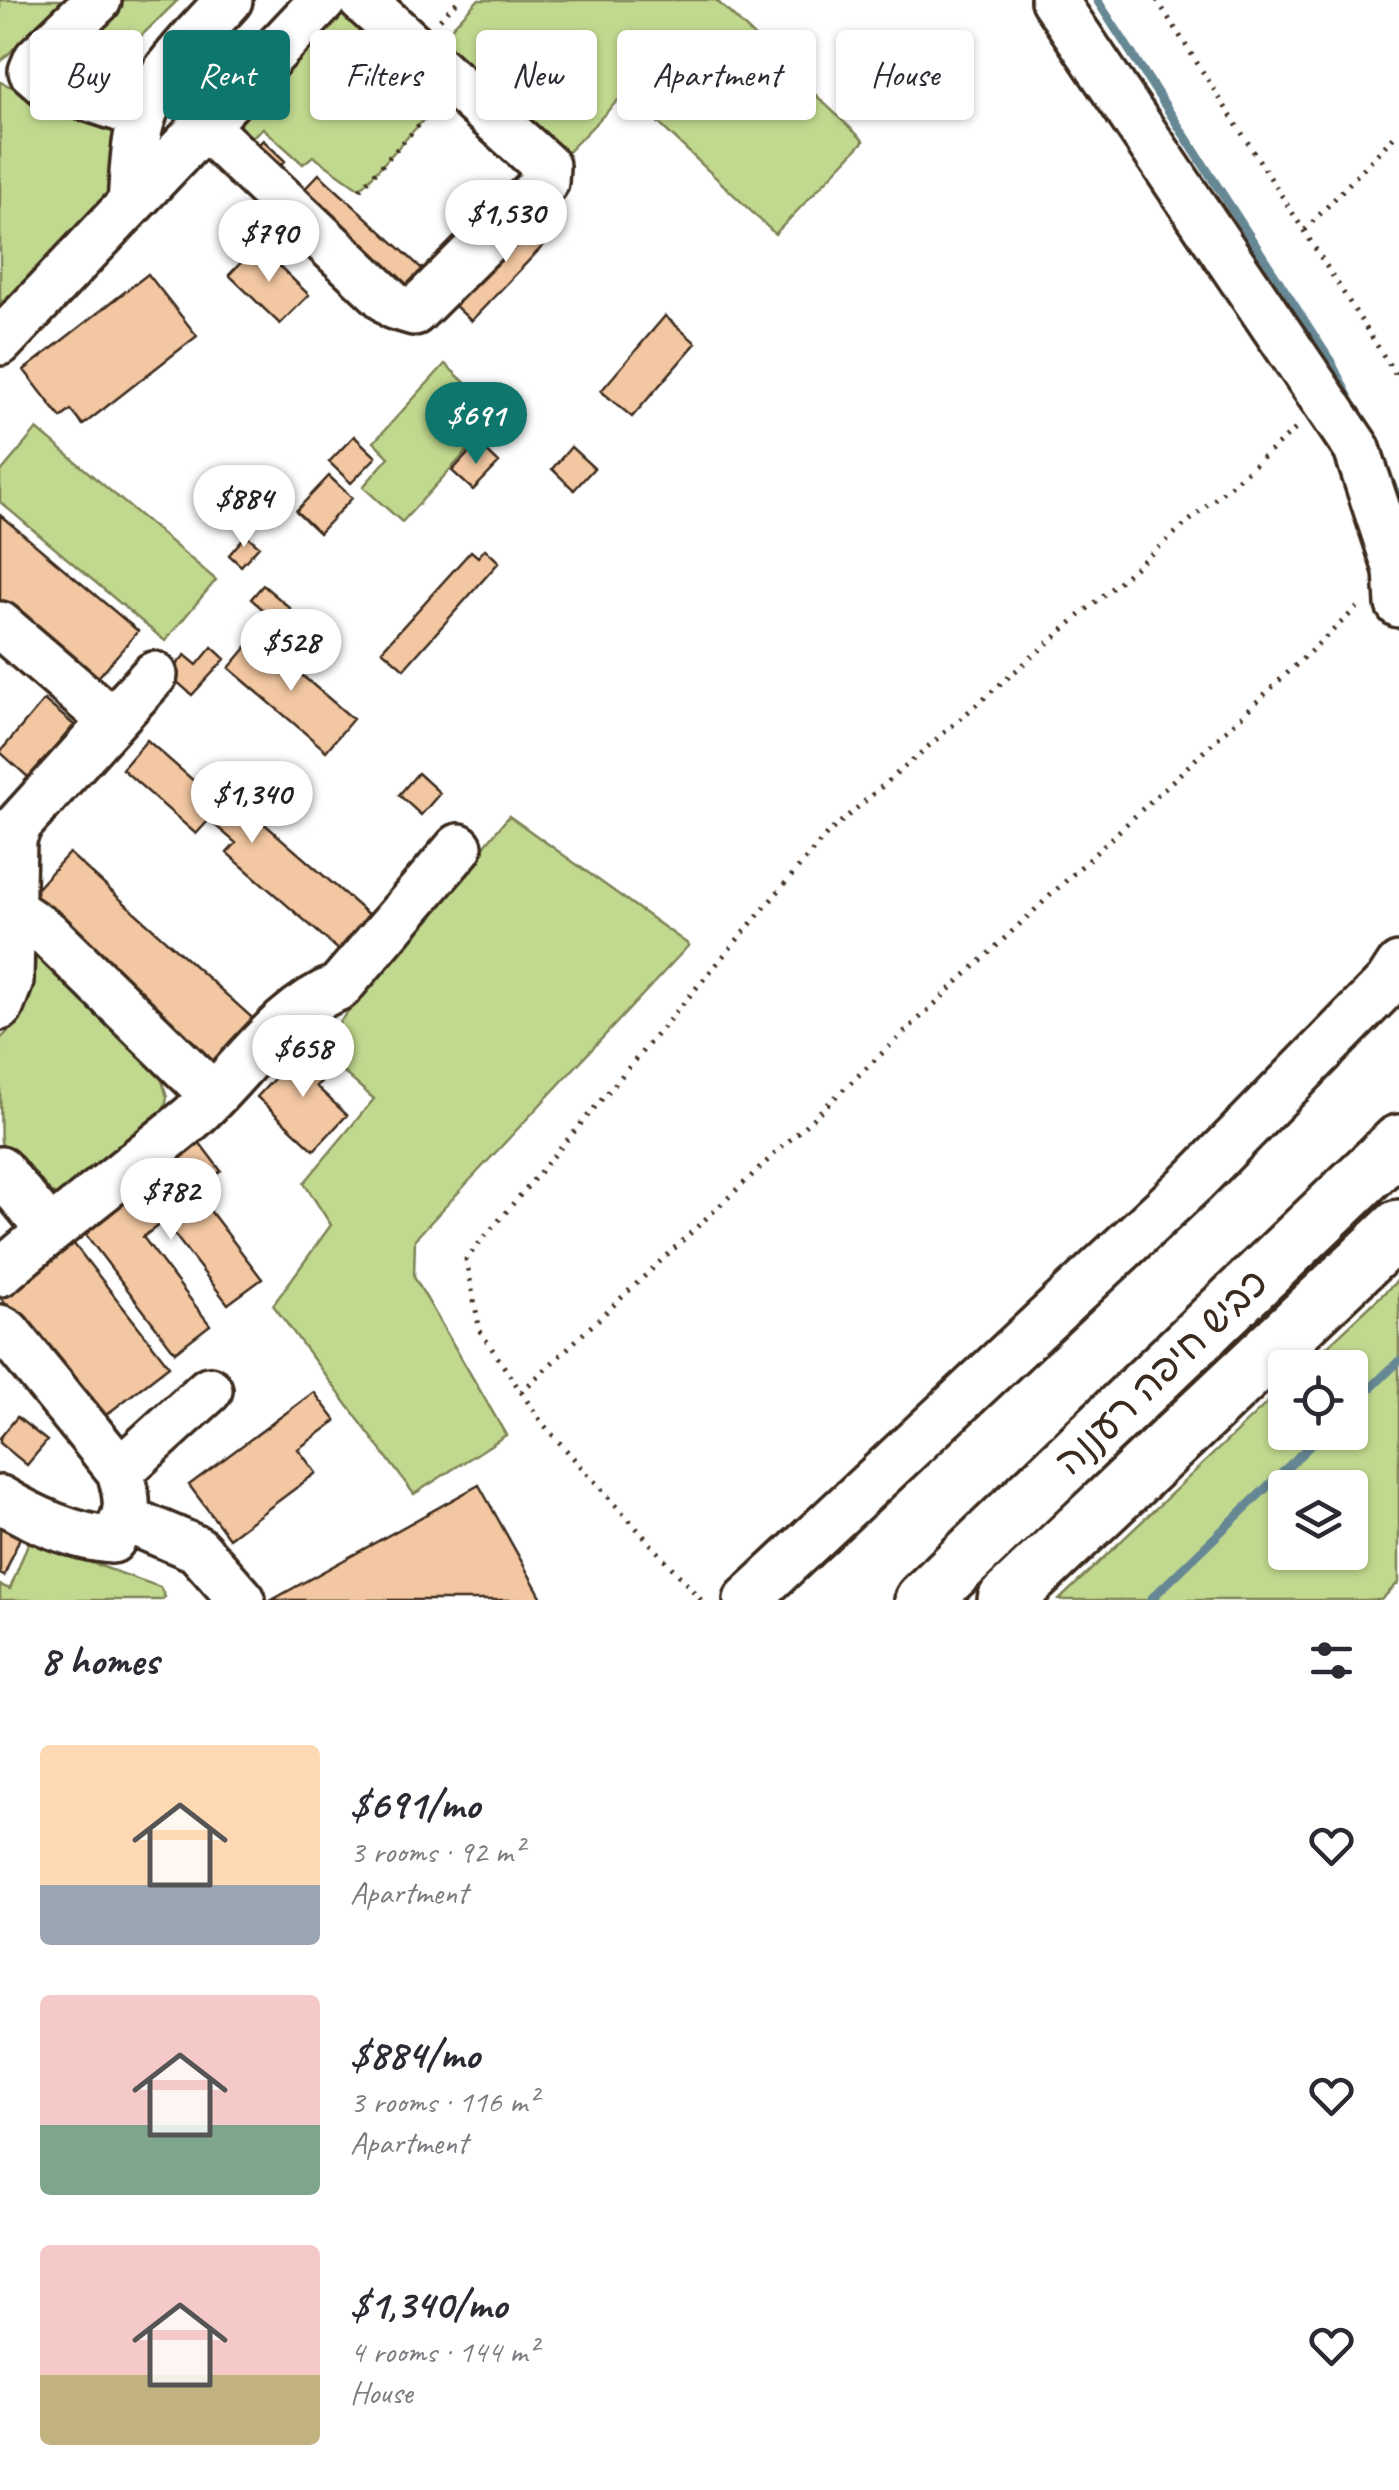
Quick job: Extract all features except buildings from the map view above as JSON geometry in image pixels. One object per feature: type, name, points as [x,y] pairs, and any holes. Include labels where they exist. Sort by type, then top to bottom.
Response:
[{"type":"highway","name":"כביש חיפה רעננה","points":[[923,1600],[1399,1144]]},
{"type":"highway","name":"כביש חיפה רעננה","points":[[1006,1600],[1399,1228]]},
{"type":"street","points":[[67,30],[98,0]]},
{"type":"street","points":[[143,116],[164,72],[230,0]]},
{"type":"street","points":[[0,342],[323,0]]},
{"type":"street","points":[[362,0],[396,30]]},
{"type":"street","points":[[1054,0],[1357,450],[1398,587]]},
{"type":"street","points":[[204,126],[394,306],[414,312],[544,182],[546,166],[456,84]]},
{"type":"street","points":[[131,203],[142,120]]},
{"type":"street","points":[[2,632],[112,721]]},
{"type":"street","points":[[0,1007],[10,981],[6,834],[154,675]]},
{"type":"street","points":[[0,1273],[193,1116],[296,1010],[339,987],[459,847]]},
{"type":"street","points":[[11,908],[48,934],[213,1096]]},
{"type":"street","points":[[747,1600],[1194,1182],[1388,982],[1399,966]]},
{"type":"street","points":[[0,1170],[49,1230]]},
{"type":"street","points":[[0,1328],[120,1471],[126,1493],[126,1519],[112,1540],[96,1540],[19,1511],[0,1499]]},
{"type":"street","points":[[120,1471],[209,1390]]},
{"type":"street","points":[[126,1519],[197,1549],[242,1600]]},
{"type":"path","points":[[1157,0],[1399,380]]},
{"type":"path","points":[[360,189],[423,120]]},
{"type":"path","points":[[1305,230],[1399,131]]},
{"type":"path","points":[[701,1600],[542,1422],[480,1332],[466,1259],[828,834],[1327,402]]},
{"type":"path","points":[[522,1392],[1398,587]]},
{"type":"green space","points":[[0,0],[64,0],[30,30],[0,62]]},
{"type":"green space","points":[[121,0],[178,0],[143,34],[143,30],[90,30]]},
{"type":"green space","points":[[339,0],[374,30],[311,30]]},
{"type":"green space","points":[[478,0],[716,0],[747,30],[617,30],[617,101],[561,159],[520,120],[597,120],[597,30],[476,30],[476,78],[456,59],[456,30],[449,30]]},
{"type":"green space","points":[[310,31],[310,120],[423,120],[360,189],[313,156],[303,164],[263,128],[247,141],[225,122],[290,120],[290,52]]},
{"type":"green space","points":[[0,82],[30,94],[30,120],[92,120],[123,133],[106,204],[32,290],[0,302]]},
{"type":"green space","points":[[816,95],[836,114],[836,120],[842,120],[864,141],[775,234],[655,120],[816,120]]},
{"type":"green space","points":[[445,364],[500,415],[402,522],[363,487],[389,457],[374,442]]},
{"type":"green space","points":[[37,429],[216,580],[165,641],[0,502],[0,473]]},
{"type":"green space","points":[[509,816],[689,945],[415,1239],[414,1277],[506,1435],[414,1494],[273,1305],[331,1225],[304,1183],[374,1099],[317,1049]]},
{"type":"green space","points":[[38,953],[49,956],[161,1077],[167,1097],[165,1108],[58,1195],[25,1174],[1,1142],[0,1039],[22,1010],[30,969]]},
{"type":"green space","points":[[1399,1279],[1399,1582],[1381,1600],[1059,1600],[1268,1402],[1268,1450],[1368,1450],[1368,1350],[1323,1350]]},
{"type":"green space","points":[[29,1541],[160,1587],[165,1597],[0,1600],[0,1585],[10,1589]]},
{"type":"waterway","points":[[1097,0],[1331,362],[1352,404]]},
{"type":"waterway","points":[[1390,480],[1399,500]]},
{"type":"waterway","points":[[1368,1391],[1399,1361]]},
{"type":"waterway","points":[[1150,1600],[1305,1450]]}]
